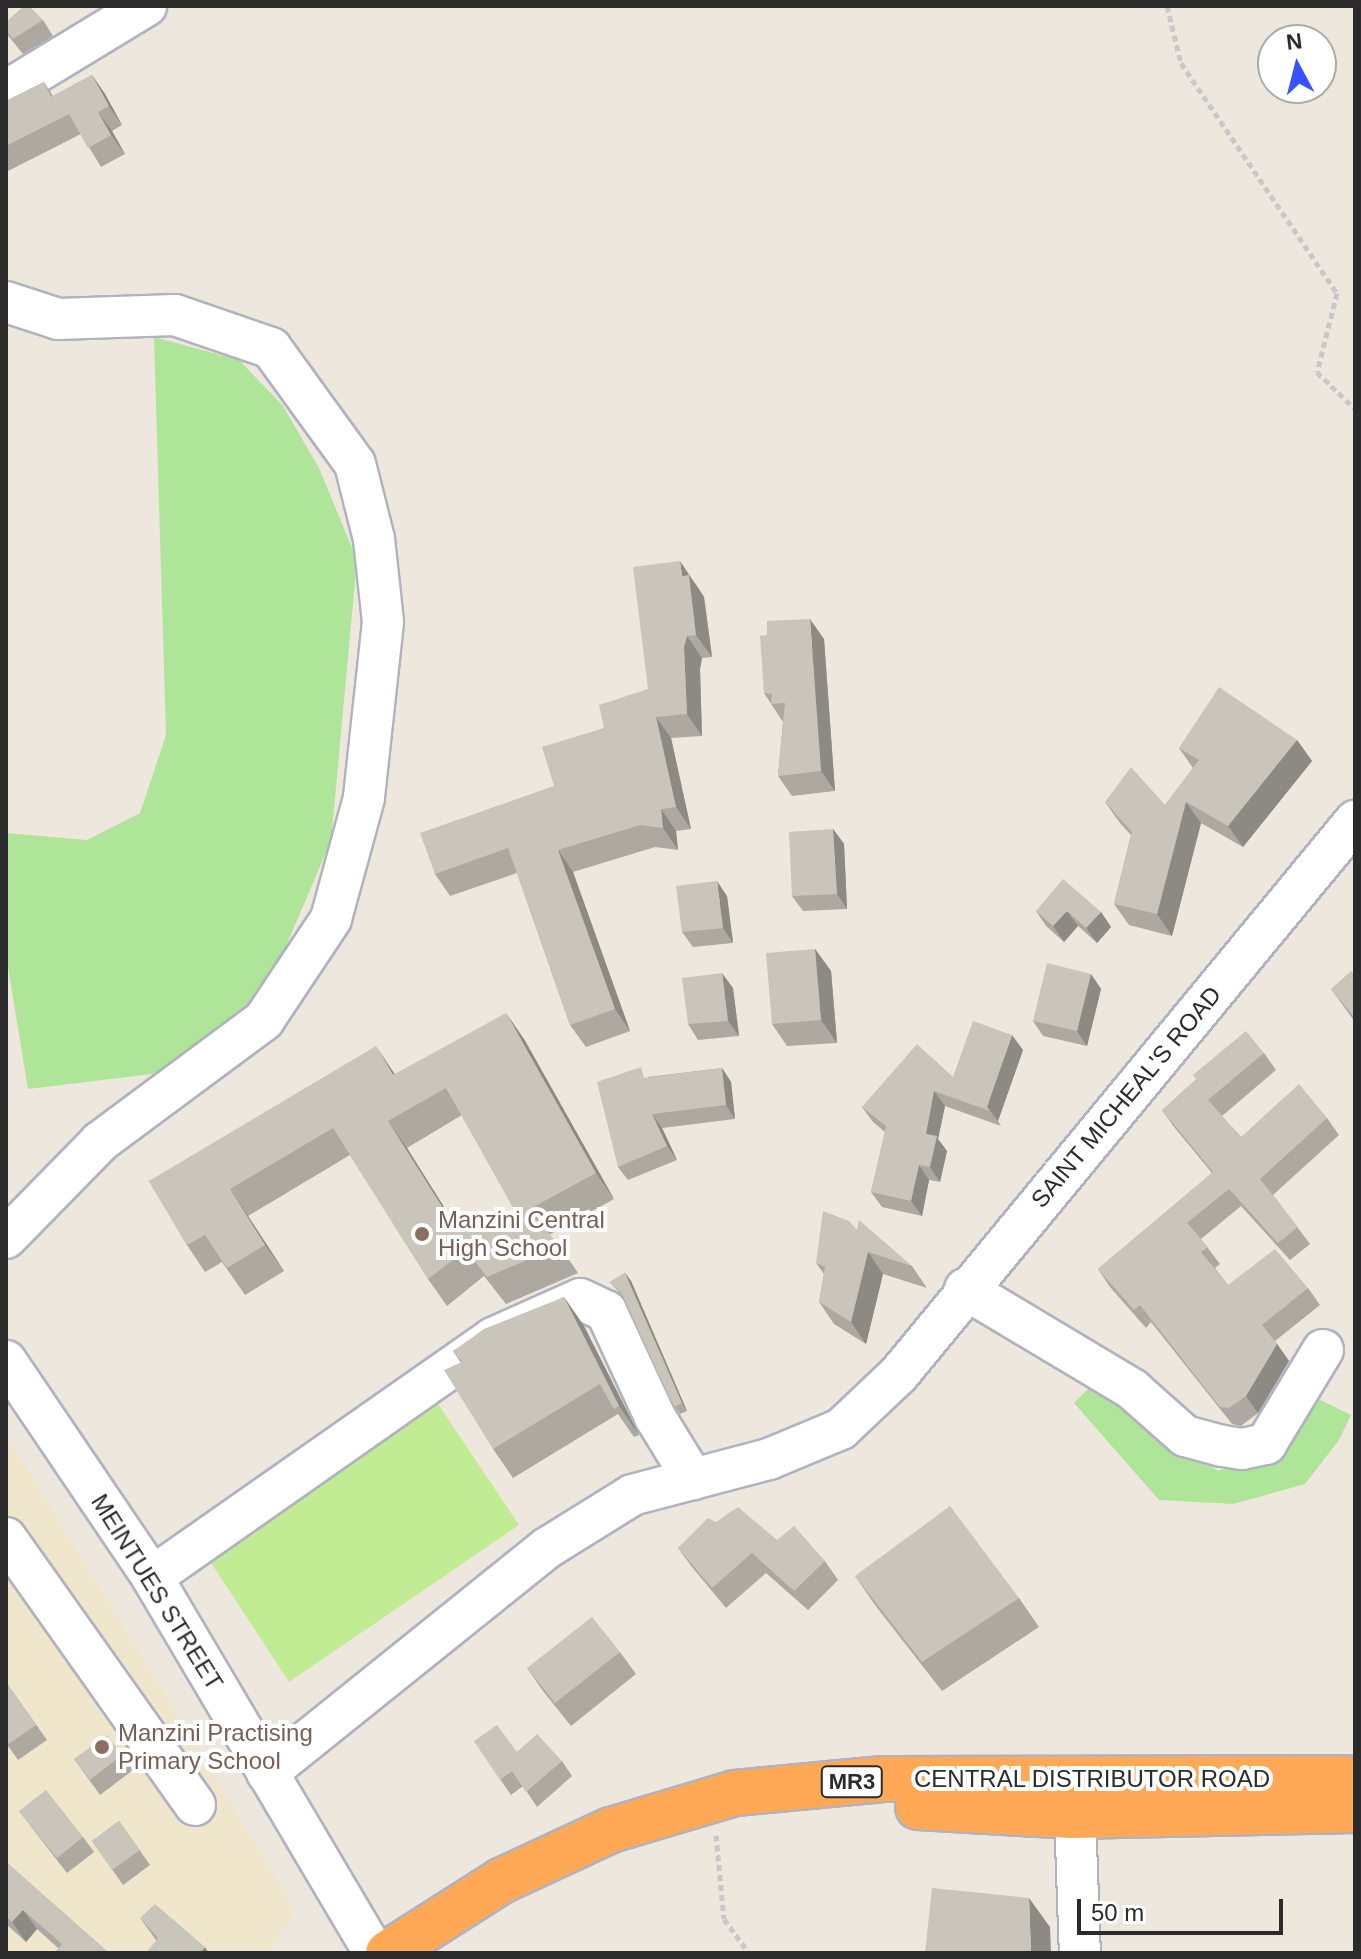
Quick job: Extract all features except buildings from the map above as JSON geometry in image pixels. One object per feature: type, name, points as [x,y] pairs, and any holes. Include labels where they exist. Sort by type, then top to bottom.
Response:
[{"type":"highway","name":"CENTRAL DISTRIBUTOR ROAD","points":[[432,1953],[513,1902],[621,1852],[715,1825],[879,1804],[1074,1798],[1355,1778]]},
{"type":"highway","name":"CENTRAL DISTRIBUTOR ROAD","points":[[388,1953],[501,1881],[611,1830],[735,1793],[883,1779],[1074,1798],[1355,1810]]},
{"type":"street","points":[[6,91],[146,6]]},
{"type":"street","points":[[6,302],[58,319],[175,315],[271,348],[355,464],[374,539],[383,622],[364,798],[331,919],[264,1020],[100,1142],[6,1238]]},
{"type":"street","name":"SAINT MICHEAL'S ROAD","points":[[267,1773],[547,1548],[632,1495],[769,1459],[841,1429],[899,1374],[965,1289],[1355,821]]},
{"type":"street","points":[[965,1289],[1132,1389],[1185,1436],[1223,1446],[1242,1449],[1266,1444],[1323,1350]]},
{"type":"street","points":[[152,1577],[493,1338],[580,1299],[606,1311],[655,1417],[693,1479]]},
{"type":"street","name":"MEINTUES STREET","points":[[6,1361],[152,1577],[374,1953]]},
{"type":"street","points":[[6,1538],[195,1805]]},
{"type":"street","points":[[1074,1798],[1080,1953]]},
{"type":"path","points":[[1167,6],[1181,63],[1337,293],[1317,372],[1355,409]]},
{"type":"path","points":[[715,1825],[724,1919],[749,1953]]},
{"type":"shaded area","name":"Manzini Practising Primary School","points":[[6,1433],[296,1910],[270,1953],[6,1953]]},
{"type":"green space","points":[[154,337],[239,360],[283,406],[319,468],[357,560],[331,841],[271,981],[177,1071],[28,1089],[6,955],[6,833],[87,840],[140,813],[166,735]]},
{"type":"green space","points":[[1093,1384],[1218,1471],[1248,1462],[1316,1398],[1351,1415],[1339,1440],[1305,1484],[1233,1504],[1159,1500],[1074,1403]]},
{"type":"green space","points":[[434,1398],[519,1525],[289,1682],[204,1552]]},
{"type":"place","name":"Manzini Central High School","points":[[422,1234]]},
{"type":"place","name":"Manzini Practising Primary School","points":[[102,1747]]}]
